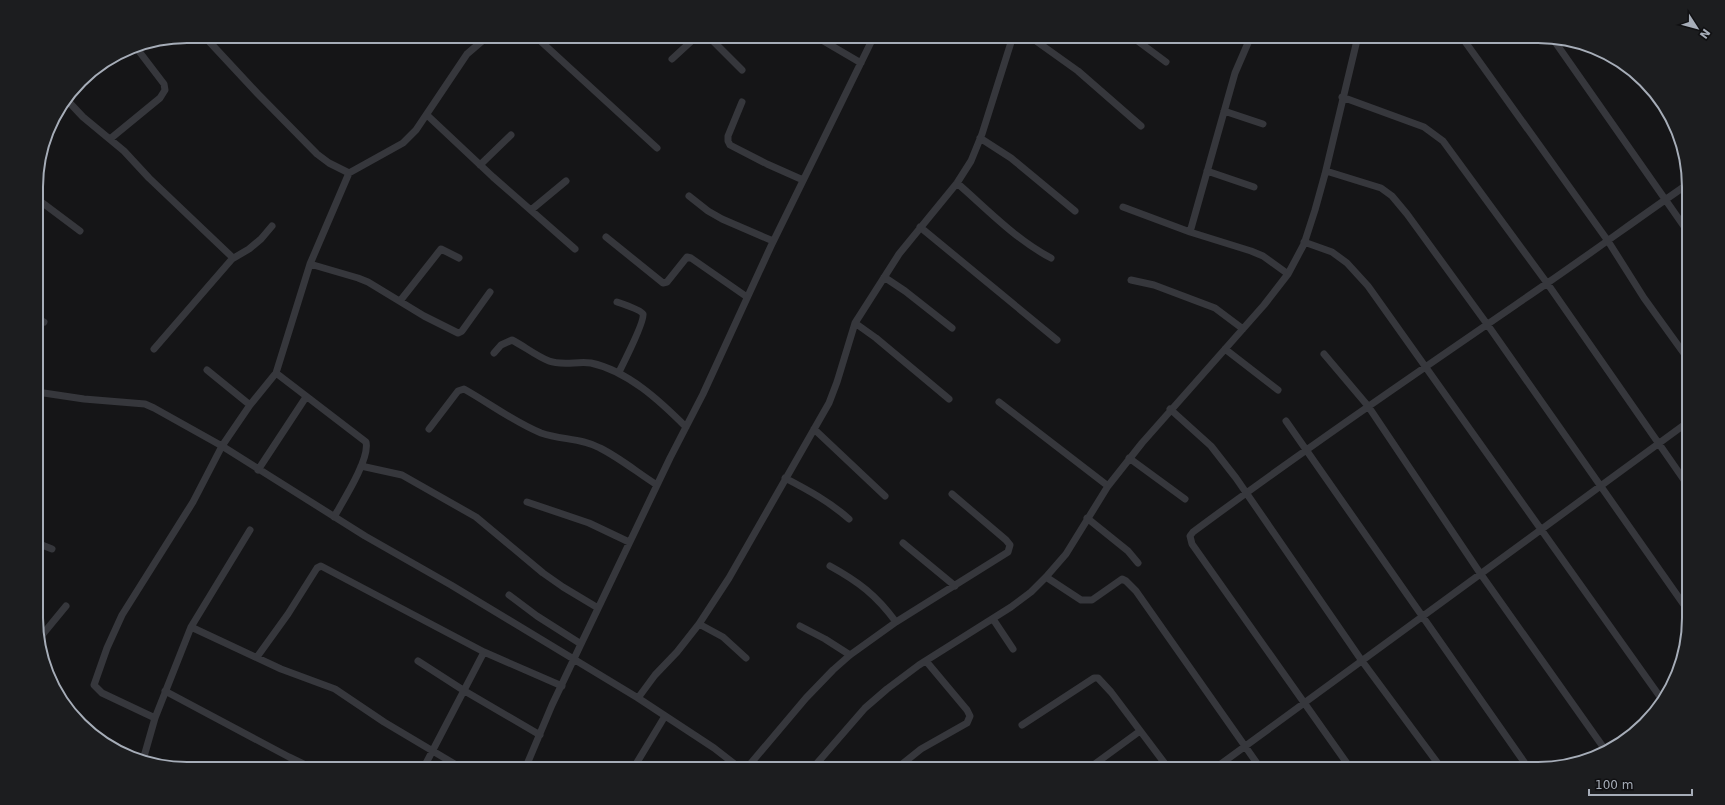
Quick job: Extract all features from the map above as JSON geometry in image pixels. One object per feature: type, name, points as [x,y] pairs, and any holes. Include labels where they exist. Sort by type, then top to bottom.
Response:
[{"type":"street","points":[[211,43],[312,149],[329,163],[349,173]]},
{"type":"street","points":[[155,718],[102,693],[95,688],[94,685],[94,679],[122,615],[193,502],[222,446],[250,405],[276,373],[310,264],[349,173],[403,143],[416,130],[427,115],[444,86],[467,54],[480,43]]},
{"type":"street","points":[[543,43],[657,148]]},
{"type":"street","points":[[672,60],[690,43]]},
{"type":"street","points":[[715,43],[742,70]]},
{"type":"street","points":[[827,43],[861,63]]},
{"type":"street","points":[[528,762],[629,542],[703,394],[773,241],[871,43]]},
{"type":"street","points":[[638,698],[655,674],[677,652],[699,624],[729,578],[829,403],[855,323],[884,277],[920,227],[957,183],[971,161],[1011,43]]},
{"type":"street","points":[[1039,43],[1078,71],[1141,126]]},
{"type":"street","points":[[1140,43],[1166,62]]},
{"type":"street","points":[[1190,232],[1235,73],[1248,43]]},
{"type":"street","points":[[818,762],[865,708],[887,689],[926,661],[993,619],[1031,592],[1046,577],[1066,554],[1108,486],[1129,458],[1170,409],[1264,305],[1288,274],[1304,242],[1326,171],[1342,97],[1356,43]]},
{"type":"street","points":[[1466,43],[1608,241],[1644,298],[1682,351]]},
{"type":"street","points":[[1556,44],[1682,224]]},
{"type":"street","points":[[110,139],[160,98],[165,90],[164,84],[139,52]]},
{"type":"street","points":[[1342,97],[1424,127],[1443,141],[1547,283],[1682,477]]},
{"type":"street","points":[[742,102],[728,136],[730,145],[803,180]]},
{"type":"street","points":[[70,103],[83,117],[110,139],[231,256],[232,259]]},
{"type":"street","points":[[1224,112],[1263,124]]},
{"type":"street","points":[[427,115],[480,165],[575,249]]},
{"type":"street","points":[[480,165],[511,135]]},
{"type":"street","points":[[980,138],[1010,158],[1075,211]]},
{"type":"street","points":[[1207,171],[1254,187]]},
{"type":"street","points":[[1326,171],[1381,188],[1392,196],[1407,214],[1487,324],[1682,602]]},
{"type":"street","points":[[531,210],[566,181]]},
{"type":"street","points":[[957,183],[1018,237],[1034,249],[1051,258]]},
{"type":"street","points":[[1346,762],[1192,544],[1190,536],[1193,532],[1246,493],[1368,406],[1608,241],[1682,188]]},
{"type":"street","points":[[689,196],[708,211],[722,219],[773,241]]},
{"type":"street","points":[[43,203],[80,231]]},
{"type":"street","points":[[1124,207],[1190,232],[1251,251],[1263,256],[1288,274]]},
{"type":"street","points":[[154,349],[232,259],[249,249],[261,239],[272,226]]},
{"type":"street","points":[[920,227],[1057,340]]},
{"type":"street","points":[[606,237],[663,283],[667,282],[687,257],[691,258],[747,297]]},
{"type":"street","points":[[1304,242],[1332,252],[1347,263],[1368,286],[1659,696]]},
{"type":"street","points":[[400,301],[441,249],[459,258]]},
{"type":"street","points":[[310,264],[358,278],[386,292],[458,334],[465,329],[490,292]]},
{"type":"street","points":[[884,277],[906,291],[952,328]]},
{"type":"street","points":[[1132,280],[1154,285],[1215,308],[1243,329]]},
{"type":"street","points":[[618,302],[639,311],[643,315],[636,337],[619,372]]},
{"type":"street","points":[[855,323],[876,338],[949,399]]},
{"type":"street","points":[[494,353],[501,345],[512,340],[549,361],[570,363],[586,362],[601,365],[619,372],[656,400],[686,427]]},
{"type":"street","points":[[1225,348],[1278,390]]},
{"type":"street","points":[[1324,354],[1368,406],[1480,573],[1603,747]]},
{"type":"street","points":[[207,370],[250,405]]},
{"type":"street","points":[[276,373],[366,442],[367,446],[361,466],[334,517]]},
{"type":"street","points":[[429,429],[451,399],[462,388],[541,432],[568,440],[580,440],[600,448],[657,485]]},
{"type":"street","points":[[43,393],[84,399],[145,404],[174,418],[222,446],[258,470],[395,554],[451,585],[638,698],[714,748],[732,762]]},
{"type":"street","points":[[258,470],[306,397]]},
{"type":"street","points":[[999,402],[1108,486]]},
{"type":"street","points":[[1170,409],[1211,446],[1246,493],[1362,661],[1437,762]]},
{"type":"street","points":[[1286,421],[1524,762]]},
{"type":"street","points":[[1223,762],[1682,426]]},
{"type":"street","points":[[814,429],[885,496]]},
{"type":"street","points":[[1129,458],[1185,500]]},
{"type":"street","points":[[361,466],[402,475],[476,517],[543,573],[562,587],[598,608]]},
{"type":"street","points":[[785,478],[808,490],[838,509],[849,519]]},
{"type":"street","points":[[752,762],[806,698],[833,670],[896,622],[1008,552],[1011,548],[1006,540],[952,494]]},
{"type":"street","points":[[527,502],[589,523],[629,542]]},
{"type":"street","points":[[1088,518],[1128,551],[1138,563]]},
{"type":"street","points":[[145,755],[155,718],[191,627],[250,530]]},
{"type":"street","points":[[903,543],[955,586]]},
{"type":"street","points":[[43,545],[52,549]]},
{"type":"street","points":[[257,658],[288,614],[317,568],[321,566],[484,652],[562,686]]},
{"type":"street","points":[[830,566],[869,591],[883,604],[896,622]]},
{"type":"street","points":[[1046,577],[1081,600],[1092,600],[1122,579],[1126,581],[1136,591],[1257,762]]},
{"type":"street","points":[[509,595],[537,616],[581,644]]},
{"type":"street","points":[[44,633],[66,606]]},
{"type":"street","points":[[993,619],[1013,649]]},
{"type":"street","points":[[699,624],[723,637],[746,658]]},
{"type":"street","points":[[800,626],[825,639],[850,656]]},
{"type":"street","points":[[191,627],[281,669],[339,692],[384,722],[451,762]]},
{"type":"street","points":[[426,762],[484,652]]},
{"type":"street","points":[[418,661],[463,690],[540,735]]},
{"type":"street","points":[[905,762],[921,749],[967,723],[970,716],[967,710],[926,661]]},
{"type":"street","points":[[1022,725],[1094,678],[1098,678],[1112,692],[1164,762]]},
{"type":"street","points":[[165,691],[299,762]]},
{"type":"street","points":[[637,762],[664,716]]},
{"type":"street","points":[[1098,762],[1140,731]]}]
